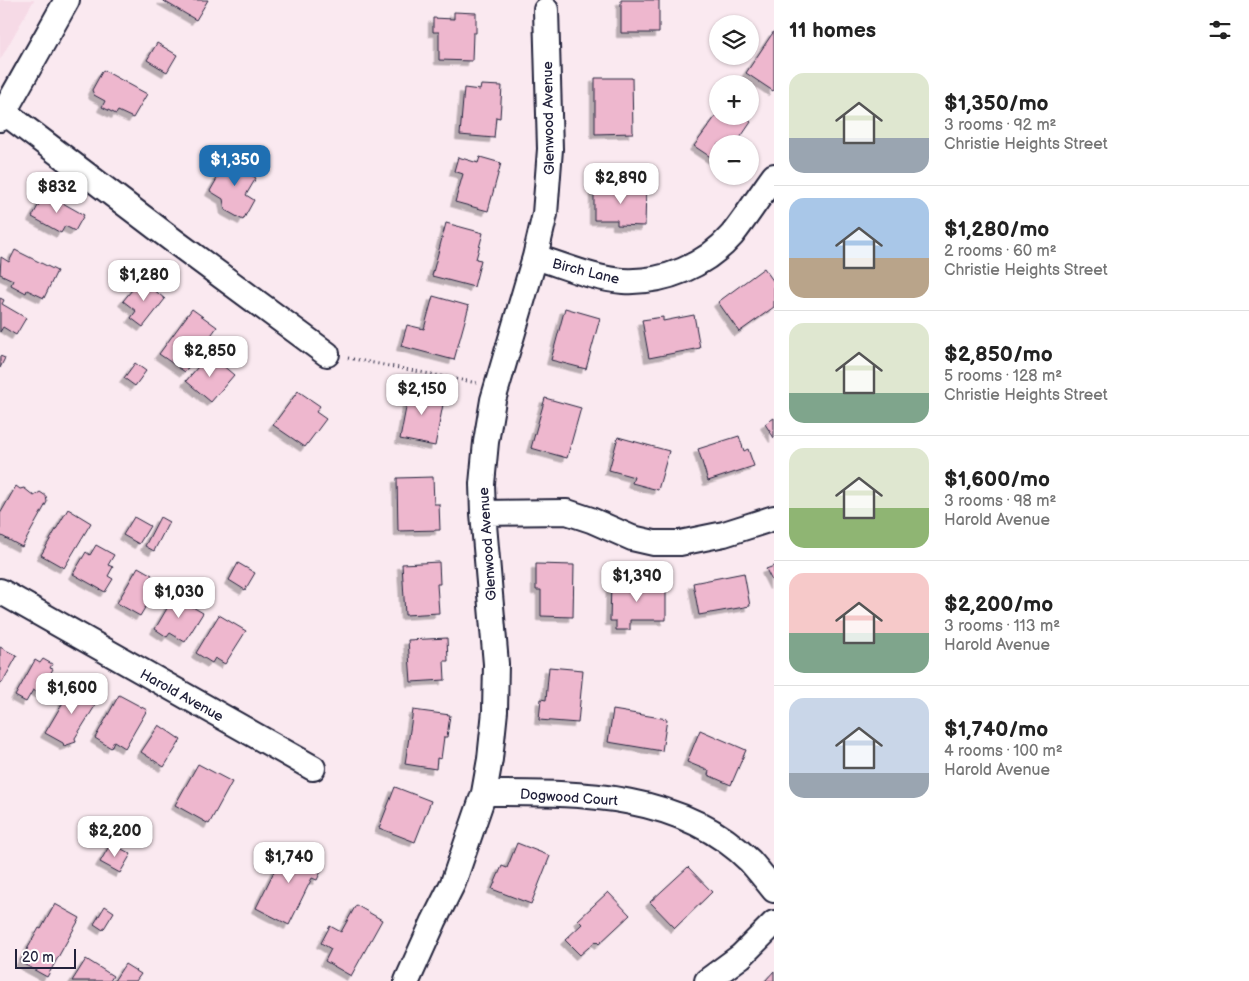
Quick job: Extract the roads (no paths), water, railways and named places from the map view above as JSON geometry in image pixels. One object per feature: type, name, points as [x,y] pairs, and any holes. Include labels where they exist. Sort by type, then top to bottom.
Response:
[{"type":"street","points":[[67,0],[1,113],[327,354]]},
{"type":"street","name":"Glenwood Avenue","points":[[408,981],[453,883],[484,793],[496,711],[496,664],[482,513],[482,484],[486,442],[497,387],[545,214],[550,170],[546,10]]},
{"type":"street","name":"Birch Lane","points":[[534,257],[622,281],[650,280],[669,276],[694,265],[713,253],[731,235],[774,176]]},
{"type":"street","points":[[482,513],[567,512],[632,538],[654,543],[680,543],[715,536],[774,518]]},
{"type":"street","name":"Harold Avenue","points":[[0,591],[313,768]]},
{"type":"street","name":"Dogwood Court","points":[[484,793],[600,796],[646,804],[679,816],[733,846],[750,861],[774,890]]},
{"type":"street","points":[[707,981],[741,956],[774,923]]}]
